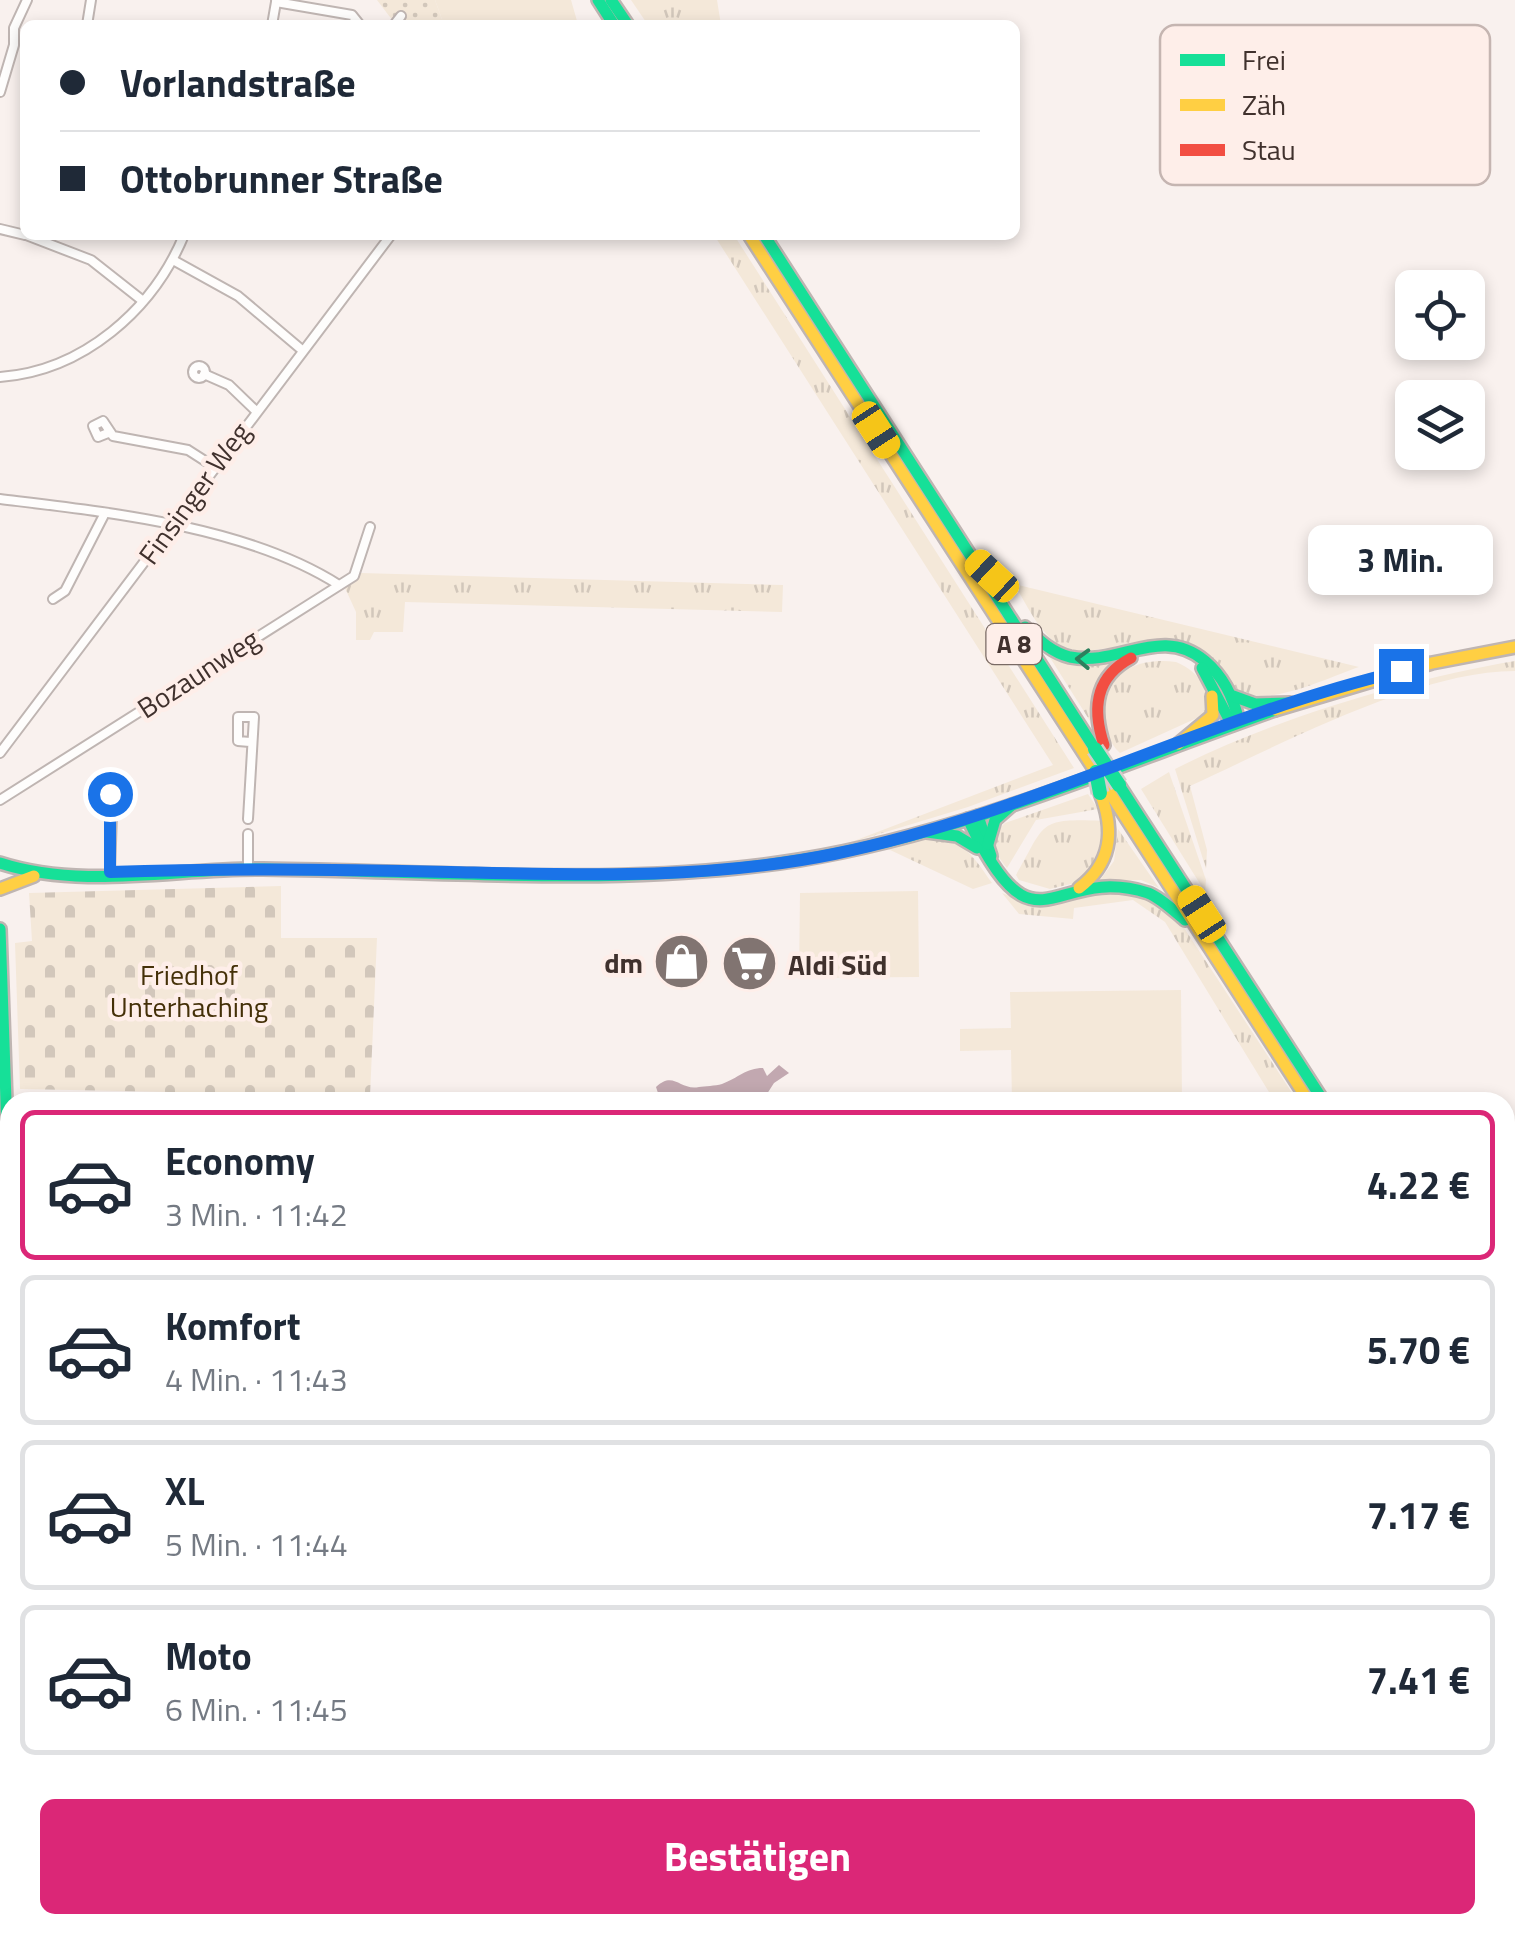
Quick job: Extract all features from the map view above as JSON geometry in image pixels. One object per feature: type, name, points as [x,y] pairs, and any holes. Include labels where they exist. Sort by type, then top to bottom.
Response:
[{"type":"main road","points":[[598,0],[613,13]]},
{"type":"main road","name":"A 8","points":[[752,240],[1094,749],[1096,772],[1116,790],[1317,1092]]},
{"type":"main road","name":"A 8","points":[[767,240],[1094,749],[1218,959],[1303,1092]]},
{"type":"main road","points":[[973,559],[1050,651],[1084,661],[1140,646],[1170,643],[1207,660],[1233,696],[1236,723]]},
{"type":"main road","points":[[43,874],[1,864],[3,886],[43,874],[110,872],[248,869],[646,876],[767,866],[927,832],[1012,805],[1290,703],[1446,660],[1515,647]]},
{"type":"main road","points":[[1094,749],[1097,698],[1114,666],[1138,655],[1164,651],[1186,657],[1210,680],[1236,723]]},
{"type":"main road","points":[[1178,744],[1213,715],[1210,680]]},
{"type":"main road","points":[[1233,696],[1254,704],[1290,703]]},
{"type":"main road","points":[[927,832],[958,836],[984,850],[1001,874],[1025,892],[1059,894],[1082,887],[1108,855],[1116,790]]},
{"type":"main road","points":[[984,850],[995,820],[1012,805]]},
{"type":"main road","points":[[973,818],[998,881],[1032,901],[1072,898],[1111,884],[1136,886],[1177,912],[1218,959]]},
{"type":"main road","points":[[0,930],[4,1092]]},
{"type":"street","points":[[0,92],[14,46],[14,28],[27,0]]},
{"type":"street","points":[[275,1],[352,16],[356,20]]},
{"type":"street","points":[[398,20],[401,16]]},
{"type":"street","points":[[14,46],[20,47]]},
{"type":"street","points":[[38,240],[91,260],[143,301]]},
{"type":"street","points":[[0,377],[64,362],[112,332],[143,301],[182,240]]},
{"type":"street","name":"Finsinger Weg","points":[[0,753],[255,410],[387,240]]},
{"type":"street","points":[[172,260],[238,296],[302,350]]},
{"type":"street","points":[[204,374],[229,385],[255,410]]},
{"type":"street","points":[[108,432],[188,450],[213,466]]},
{"type":"street","points":[[0,499],[169,526],[280,554],[339,585]]},
{"type":"street","points":[[53,599],[65,591],[104,514]]},
{"type":"street","name":"Bozaunweg","points":[[0,800],[358,572],[370,527]]},
{"type":"street","points":[[248,819],[250,742]]},
{"type":"street","points":[[110,872],[113,785]]},
{"type":"street","points":[[248,834],[248,869]]},
{"type":"green space","points":[[377,0],[435,0],[442,20],[392,20]]},
{"type":"green space","points":[[435,0],[571,0],[577,20],[442,20]]},
{"type":"green space","points":[[631,0],[717,0],[720,20],[645,20]]},
{"type":"green space","points":[[717,240],[737,240],[1074,768],[968,807],[846,844],[1053,765]]},
{"type":"green space","points":[[361,573],[783,585],[782,612],[405,602],[403,632],[374,632],[370,640],[356,640],[356,612],[345,588]]},
{"type":"green space","points":[[1014,584],[1359,667],[1292,691],[1256,696],[1242,692],[1208,654],[1187,643],[1073,652],[1045,632]]},
{"type":"green space","points":[[1049,656],[1084,665],[1110,662],[1091,695],[1090,721]]},
{"type":"green space","points":[[1515,661],[1515,671],[1436,683],[1350,713],[1190,786],[1207,850],[1206,869],[1175,769],[1255,733],[1341,703]]},
{"type":"green space","points":[[1176,662],[1201,682],[1208,713],[1120,753],[1105,722],[1112,686],[1134,666]]},
{"type":"green space","points":[[1169,772],[1206,880],[1205,892],[1141,789]]},
{"type":"green space","points":[[1088,794],[1098,809],[1036,820],[1007,868],[995,845],[996,834],[1005,823]]},
{"type":"green space","points":[[1065,821],[1103,821],[1101,853],[1083,881],[1050,889],[1019,880],[1016,875],[1046,828]]},
{"type":"green space","points":[[1118,829],[1159,888],[1141,880],[1100,880],[1114,861]]},
{"type":"green space","points":[[927,839],[950,842],[966,850],[992,883],[973,889],[888,849]]},
{"type":"green space","name":"Friedhof Unterhaching","points":[[281,886],[281,938],[377,938],[370,1092],[20,1089],[15,943],[32,941],[29,893]]},
{"type":"green space","points":[[1123,886],[1175,914],[1291,1092],[1269,1092],[1165,922],[1133,900],[1074,908],[1073,919],[1019,914],[1002,893],[1021,900]]},
{"type":"green space","points":[[918,891],[919,977],[799,978],[800,893]]},
{"type":"green space","points":[[1181,990],[1182,1092],[1012,1092],[1011,1050],[960,1051],[960,1029],[1011,1028],[1010,992]]},
{"type":"shaded area","points":[[779,1065],[789,1073],[768,1092],[658,1092],[656,1087],[668,1080],[692,1087],[719,1085],[757,1068],[763,1068],[767,1076]]},
{"type":"traffic: fast","points":[[598,0],[611,20]]},
{"type":"traffic: fast","points":[[611,0],[625,20]]},
{"type":"traffic: fast","points":[[767,240],[1095,749]]},
{"type":"traffic: fast","points":[[1025,627],[1051,649],[1070,657],[1106,657],[1156,646],[1189,651],[1212,667],[1223,681],[1239,722]]},
{"type":"traffic: fast","points":[[1202,668],[1232,725]]},
{"type":"traffic: fast","points":[[1233,696],[1255,704],[1290,703]]},
{"type":"traffic: fast","points":[[0,863],[32,871],[97,876],[263,869],[599,876],[733,869],[799,860],[921,833],[1040,796],[1275,710]]},
{"type":"traffic: fast","points":[[1095,749],[1119,785]]},
{"type":"traffic: fast","points":[[1096,772],[1100,793]]},
{"type":"traffic: fast","points":[[1119,785],[1318,1092]]},
{"type":"traffic: fast","points":[[988,844],[995,820],[1012,805]]},
{"type":"traffic: fast","points":[[978,816],[991,856]]},
{"type":"traffic: fast","points":[[968,819],[992,863],[1012,888],[1030,898],[1048,899],[1115,887],[1153,895],[1185,920]]},
{"type":"traffic: fast","points":[[927,832],[957,836],[977,848]]},
{"type":"traffic: fast","points":[[0,929],[6,1092]]},
{"type":"traffic: slow","points":[[752,240],[1096,772]]},
{"type":"traffic: slow","points":[[1275,710],[1432,663],[1515,647]]},
{"type":"traffic: slow","points":[[1178,744],[1213,715],[1212,696]]},
{"type":"traffic: slow","points":[[1108,790],[1303,1092]]},
{"type":"traffic: slow","points":[[1079,888],[1098,868],[1108,845],[1108,820],[1100,793]]},
{"type":"traffic: slow","points":[[0,889],[34,876]]},
{"type":"traffic: jam","points":[[1104,745],[1098,719],[1103,684],[1131,658]]},
{"type":"place","name":"dm","points":[[682,962]]},
{"type":"place","name":"Aldi Süd","points":[[749,964]]},
{"type":"route","points":[[110,794],[110,872],[248,869],[646,876],[756,868],[880,844],[959,822],[1070,786],[1290,703],[1401,671]]}]
